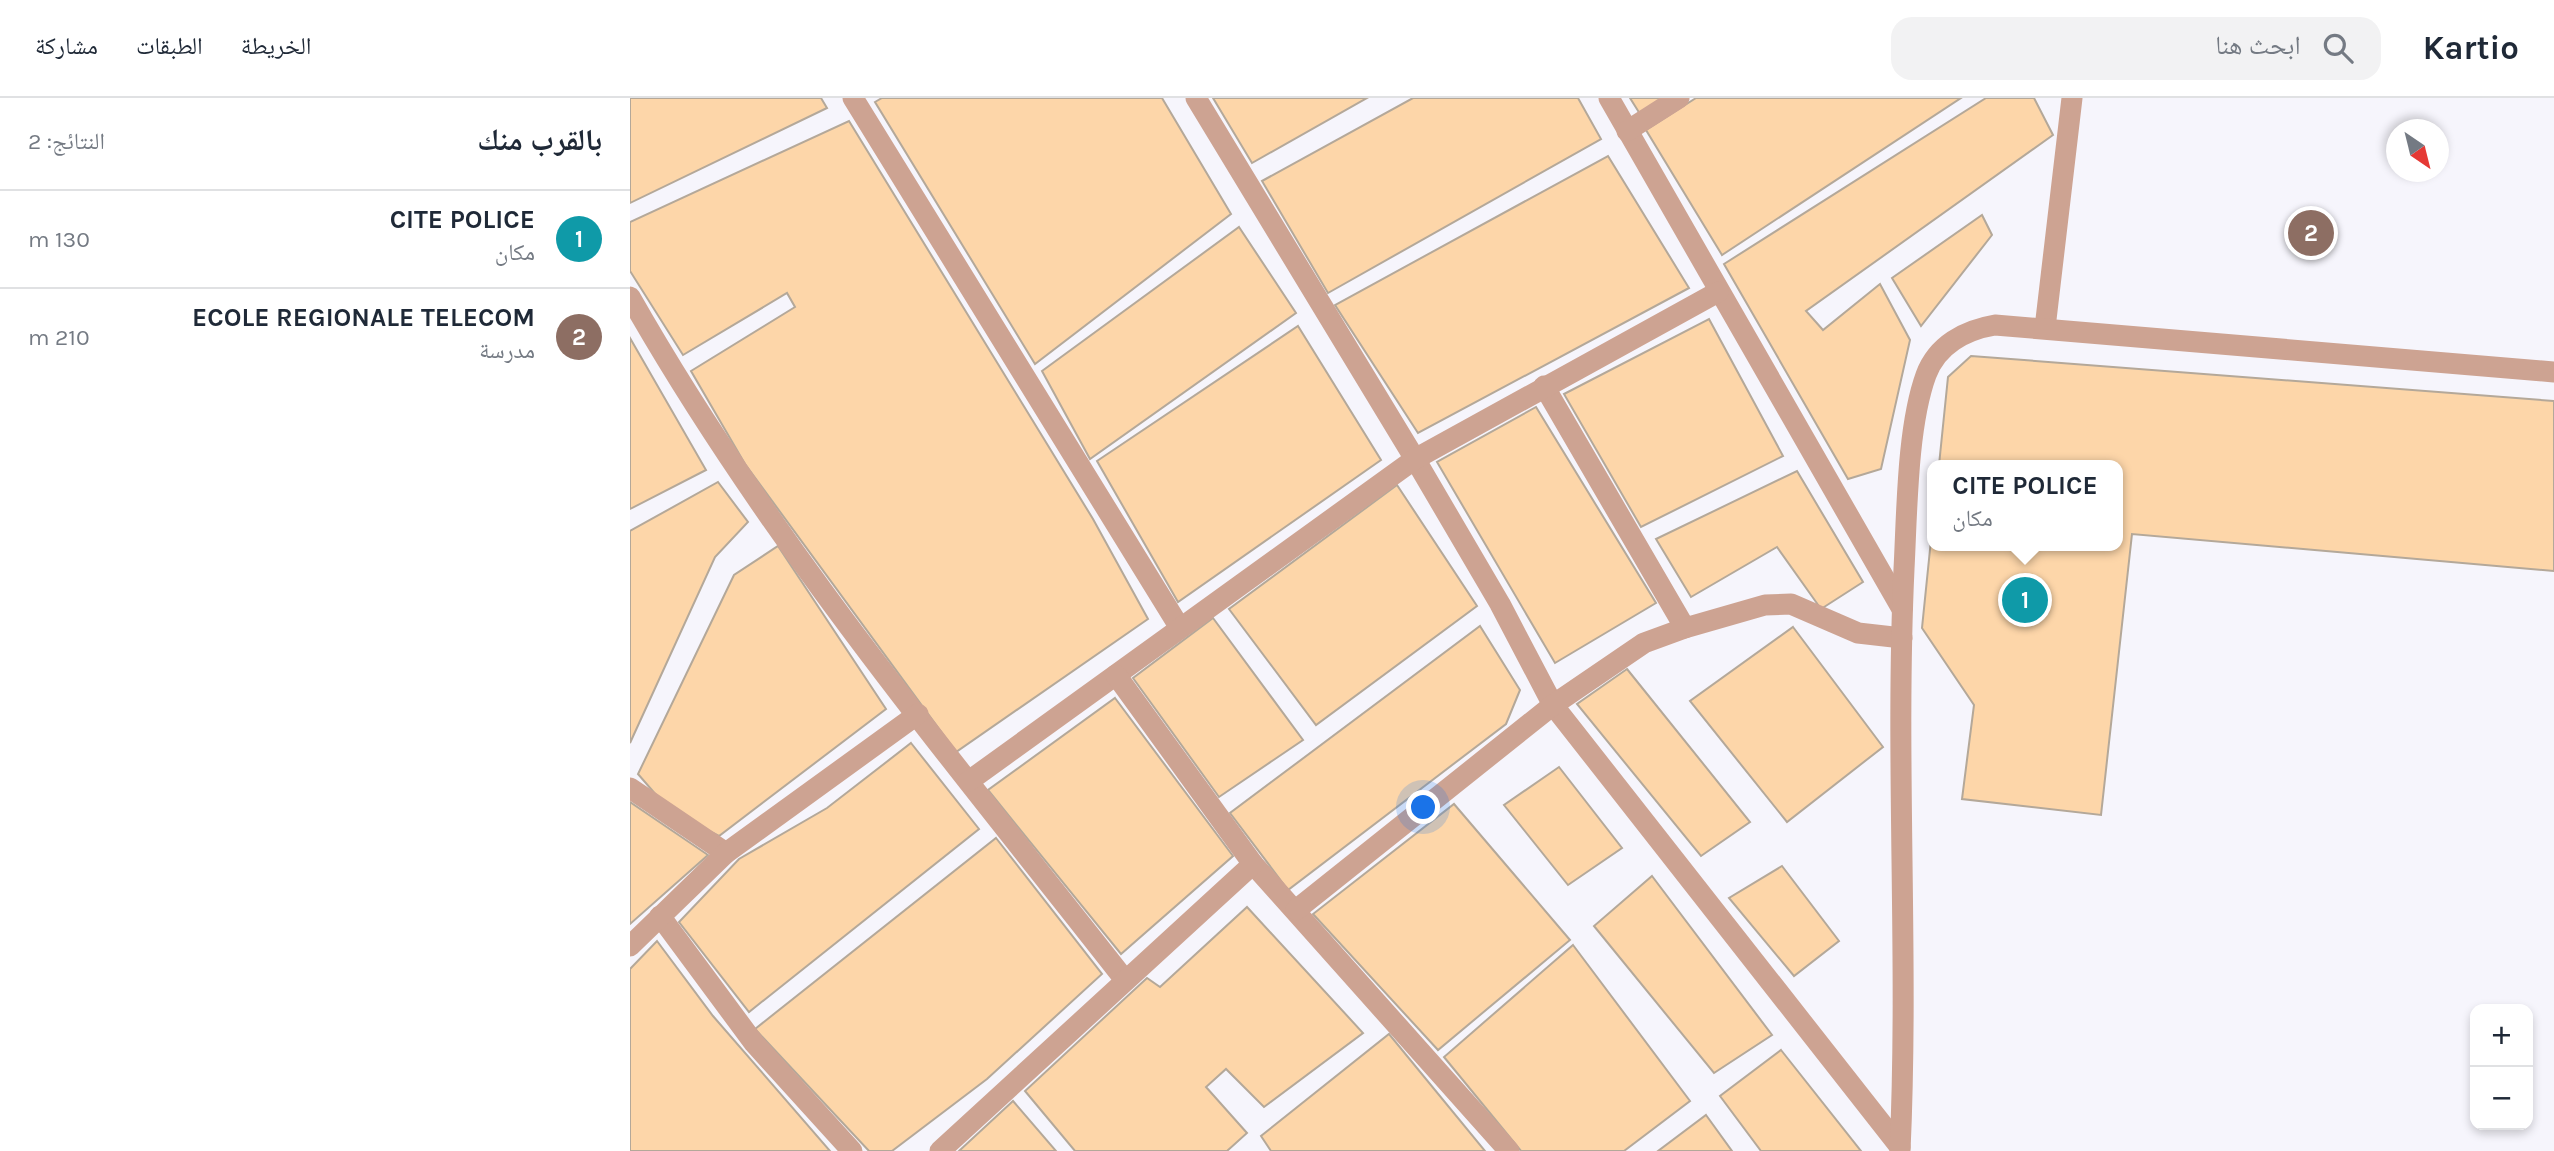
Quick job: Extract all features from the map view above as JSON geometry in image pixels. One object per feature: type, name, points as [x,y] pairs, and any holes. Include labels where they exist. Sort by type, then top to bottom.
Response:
[{"type":"street","points":[[853,98],[1180,628]]},
{"type":"street","points":[[1196,98],[1415,458],[1500,604],[1553,705],[1900,1149]]},
{"type":"street","points":[[1609,98],[1902,609]]},
{"type":"street","points":[[1627,131],[1679,98]]},
{"type":"street","points":[[2045,328],[2072,98]]},
{"type":"street","points":[[969,781],[1415,458],[1718,292]]},
{"type":"street","points":[[630,297],[676,377],[737,471],[799,558],[1125,980]]},
{"type":"street","points":[[1900,1149],[1902,609],[1908,485],[1920,395],[1927,373],[1953,340],[1974,329],[1995,325],[2554,372]]},
{"type":"street","points":[[1544,386],[1685,628]]},
{"type":"street","points":[[1296,909],[1553,705],[1644,643],[1765,605],[1791,604],[1810,610],[1836,626],[1858,633],[1902,638]]},
{"type":"street","points":[[1116,675],[1253,864],[1296,909],[1509,1151]]},
{"type":"street","points":[[630,946],[726,853],[918,714]]},
{"type":"street","points":[[630,788],[726,853]]},
{"type":"street","points":[[940,1151],[1253,864]]},
{"type":"street","points":[[660,916],[754,1043],[852,1151]]},
{"type":"building","points":[[630,98],[821,98],[827,108],[630,203]]},
{"type":"building","points":[[882,98],[1162,98],[1231,214],[1035,364],[875,102]]},
{"type":"building","points":[[1213,98],[1367,98],[1252,163]]},
{"type":"building","points":[[1413,98],[1578,98],[1601,139],[1328,293],[1262,181]]},
{"type":"building","points":[[1630,98],[1666,98],[1640,114]]},
{"type":"building","points":[[1696,98],[1961,98],[1722,255],[1646,130]]},
{"type":"building","points":[[1986,98],[2034,98],[2053,135],[1806,311],[1823,330],[1880,284],[1910,340],[1881,469],[1848,479],[1724,264]]},
{"type":"building","points":[[849,121],[1093,519],[1148,619],[956,752],[745,464],[691,371],[795,307],[787,293],[683,355],[630,271],[630,222]]},
{"type":"building","points":[[1608,156],[1689,288],[1418,433],[1335,305]]},
{"type":"building","points":[[1982,215],[1992,235],[1921,326],[1892,278]]},
{"type":"building","points":[[1239,227],[1296,313],[1090,459],[1042,371]]},
{"type":"building","points":[[1709,319],[1783,456],[1641,527],[1564,394]]},
{"type":"building","points":[[1298,326],[1381,460],[1178,602],[1097,461]]},
{"type":"building","points":[[630,338],[706,470],[630,509]]},
{"type":"building","points":[[1971,356],[2554,401],[2554,571],[2132,534],[2101,815],[1962,799],[1974,705],[1922,628],[1930,551],[2123,551],[2123,460],[1940,460],[1948,377]]},
{"type":"building","points":[[1536,407],[1656,603],[1555,663],[1437,462]]},
{"type":"building","points":[[1797,471],[1863,582],[1821,609],[1777,547],[1691,597],[1656,539]]},
{"type":"building","points":[[718,482],[748,522],[715,557],[630,743],[630,531]]},
{"type":"building","points":[[1397,485],[1477,606],[1316,725],[1229,609]]},
{"type":"building","points":[[778,546],[886,709],[719,836],[670,811],[638,774],[734,575]]},
{"type":"building","points":[[1213,618],[1303,740],[1219,797],[1133,678]]},
{"type":"building","points":[[1480,626],[1520,690],[1506,724],[1288,890],[1230,813]]},
{"type":"building","points":[[1793,627],[1883,747],[1787,822],[1690,701]]},
{"type":"building","points":[[1627,669],[1750,822],[1701,856],[1577,704]]},
{"type":"building","points":[[1115,698],[1233,856],[1121,954],[988,790]]},
{"type":"building","points":[[911,743],[979,829],[749,1012],[679,922],[739,859],[827,808]]},
{"type":"building","points":[[1559,767],[1622,848],[1568,885],[1504,805]]},
{"type":"building","points":[[630,802],[708,855],[630,924]]},
{"type":"building","points":[[1454,804],[1570,940],[1438,1050],[1313,914]]},
{"type":"building","points":[[996,838],[1102,974],[987,1079],[892,1151],[869,1151],[755,1029]]},
{"type":"building","points":[[1782,866],[1839,941],[1794,976],[1729,898]]},
{"type":"building","points":[[1652,876],[1772,1035],[1714,1073],[1594,926]]},
{"type":"building","points":[[1247,907],[1363,1033],[1264,1107],[1226,1069],[1206,1087],[1247,1133],[1227,1151],[1075,1151],[1025,1091],[1147,978],[1160,987]]},
{"type":"building","points":[[657,941],[713,1016],[830,1151],[630,1151],[630,969]]},
{"type":"building","points":[[1573,945],[1690,1101],[1624,1151],[1521,1151],[1444,1057]]},
{"type":"building","points":[[1389,1034],[1485,1151],[1271,1151],[1261,1136]]},
{"type":"building","points":[[1781,1050],[1861,1151],[1761,1151],[1720,1096]]},
{"type":"building","points":[[1013,1101],[1056,1151],[959,1151]]},
{"type":"building","points":[[1706,1115],[1732,1151],[1658,1151]]},
{"type":"place","name":"ECOLE REGIONALE TELECOM","points":[[2311,233]]},
{"type":"place","name":"CITE POLICE","points":[[2025,600]]}]
